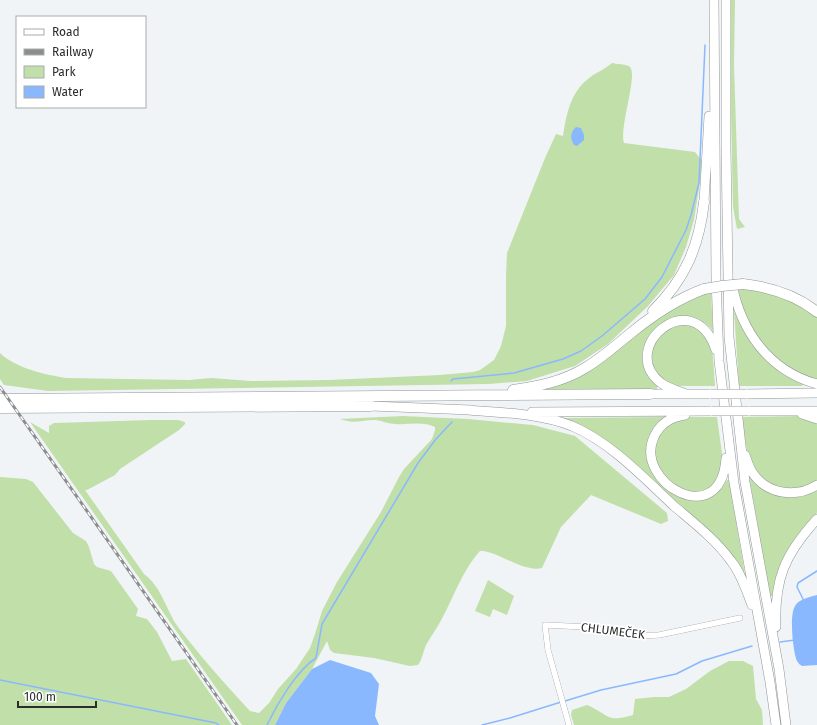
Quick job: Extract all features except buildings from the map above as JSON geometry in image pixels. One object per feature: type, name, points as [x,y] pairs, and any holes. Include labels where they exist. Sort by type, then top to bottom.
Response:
[{"type":"highway","points":[[714,0],[716,278],[719,361],[734,483],[770,682],[776,725]]},
{"type":"highway","points":[[726,0],[726,148],[729,337],[745,482],[779,669]]},
{"type":"highway","points":[[632,332],[666,298],[687,267],[698,239],[704,202],[710,94],[714,57]]},
{"type":"highway","points":[[728,261],[736,303],[746,328],[754,340],[774,361],[782,367],[817,384]]},
{"type":"highway","points":[[484,395],[539,386],[569,376],[597,361],[632,332],[673,302],[704,289],[743,284],[758,286],[782,292],[804,303],[817,312]]},
{"type":"highway","points":[[686,394],[666,386],[660,382],[651,371],[648,364],[649,344],[656,333],[666,325],[677,322],[695,322],[706,330],[711,337],[719,361]]},
{"type":"highway","points":[[0,399],[817,393]]},
{"type":"highway","points":[[0,408],[371,406],[542,412],[817,410]]},
{"type":"highway","points":[[467,410],[529,416],[551,420],[576,428],[602,443],[655,488],[732,561],[759,622]]},
{"type":"highway","points":[[712,411],[680,416],[667,421],[660,426],[651,446],[657,471],[666,483],[678,492],[694,496],[707,494],[719,485],[723,478],[726,468],[728,439]]},
{"type":"highway","points":[[785,411],[811,416],[817,419]]},
{"type":"highway","points":[[739,436],[753,473],[768,487],[788,493],[808,490],[817,485]]},
{"type":"highway","points":[[786,725],[779,669],[775,616],[780,577],[793,548],[817,519]]},
{"type":"street","name":"CHLUMEČEK","points":[[569,725],[551,662],[545,625],[587,627],[646,636],[659,635],[740,618]]},
{"type":"green space","points":[[731,0],[735,0],[734,65],[739,219],[745,227],[737,229],[733,207],[730,65]]},
{"type":"green space","points":[[612,63],[629,66],[632,72],[624,126],[624,143],[695,152],[702,161],[699,188],[694,220],[686,247],[674,275],[648,306],[608,344],[575,366],[527,381],[489,384],[48,391],[4,385],[0,379],[0,353],[22,367],[41,373],[67,378],[189,380],[211,378],[251,381],[329,380],[440,375],[480,370],[494,360],[501,346],[506,326],[507,253],[545,158],[556,134],[563,136],[568,110],[575,94],[593,75]]},
{"type":"green space","points":[[734,289],[763,291],[790,300],[817,317],[817,380],[806,377],[783,365],[757,339]]},
{"type":"green space","points":[[711,292],[713,331],[699,319],[684,316],[669,319],[656,328],[647,340],[643,355],[645,370],[657,384],[657,389],[534,391],[625,343],[677,303]]},
{"type":"green space","points":[[734,311],[746,335],[762,354],[780,370],[803,384],[802,386],[739,386]]},
{"type":"green space","points":[[694,324],[712,344],[715,386],[676,386],[669,384],[653,370],[651,345],[667,327]]},
{"type":"green space","points":[[403,416],[468,419],[533,425],[575,436],[667,513],[668,521],[661,524],[591,495],[561,527],[542,568],[534,569],[526,567],[486,551],[480,551],[473,559],[462,577],[444,615],[426,645],[418,665],[410,666],[374,658],[334,653],[330,650],[327,641],[312,669],[286,703],[275,725],[242,725],[30,422],[49,433],[49,426],[54,423],[151,420],[178,420],[185,422],[179,430],[120,469],[115,475],[85,490],[144,574],[156,586],[178,627],[186,638],[250,711],[259,713],[269,703],[278,689],[296,669],[310,648],[322,611],[337,582],[381,512],[404,469],[432,439],[435,430],[435,427],[426,424],[393,424],[376,420],[350,422],[340,419]]},
{"type":"green space","points":[[798,416],[810,418],[817,422],[817,481],[799,489],[789,490],[779,488],[768,483],[760,477],[754,469],[747,450],[742,417]]},
{"type":"green space","points":[[666,417],[652,430],[647,446],[649,462],[656,478],[668,490],[682,498],[698,501],[713,495],[727,480],[729,480],[745,575],[617,451],[562,418]]},
{"type":"green space","points":[[689,417],[717,417],[723,461],[723,468],[711,489],[694,493],[674,486],[659,469],[654,453],[658,433],[674,420]]},
{"type":"green space","points":[[749,475],[764,488],[780,496],[798,497],[808,495],[817,490],[817,513],[794,541],[788,551],[778,572],[772,596],[770,596]]},
{"type":"green space","points":[[0,477],[26,479],[33,482],[73,533],[86,541],[94,564],[97,567],[111,571],[138,609],[136,616],[147,619],[157,632],[172,661],[186,659],[232,725],[0,725]]},
{"type":"green space","points":[[488,580],[514,596],[507,615],[493,609],[490,617],[475,611]]},
{"type":"green space","points":[[729,661],[743,661],[753,666],[756,699],[762,710],[763,725],[574,725],[571,715],[572,710],[587,705],[608,717],[618,718],[633,715],[635,699],[669,697],[686,689],[710,671]]},
{"type":"water","points":[[576,127],[581,128],[584,135],[584,140],[577,146],[574,145],[571,138]]},
{"type":"water","points":[[817,595],[817,665],[802,666],[797,661],[794,650],[792,634],[793,611],[799,602]]},
{"type":"water","points":[[330,660],[371,673],[379,684],[375,716],[379,725],[275,725],[286,703],[312,669]]},
{"type":"waterway","points":[[451,381],[453,379],[514,373],[563,359],[581,351],[602,336],[645,299],[662,277],[686,230],[699,183],[705,45]]},
{"type":"waterway","points":[[267,725],[276,707],[295,679],[309,663],[316,658],[322,624],[418,463],[436,439],[452,422]]},
{"type":"waterway","points":[[804,601],[797,587],[798,583],[817,571]]},
{"type":"waterway","points":[[780,642],[795,640]]},
{"type":"waterway","points":[[565,701],[601,690],[676,674],[702,661],[752,646]]},
{"type":"waterway","points":[[0,680],[216,723],[219,725]]},
{"type":"waterway","points":[[482,725],[561,702]]},
{"type":"railway","points":[[0,387],[237,725]]}]
